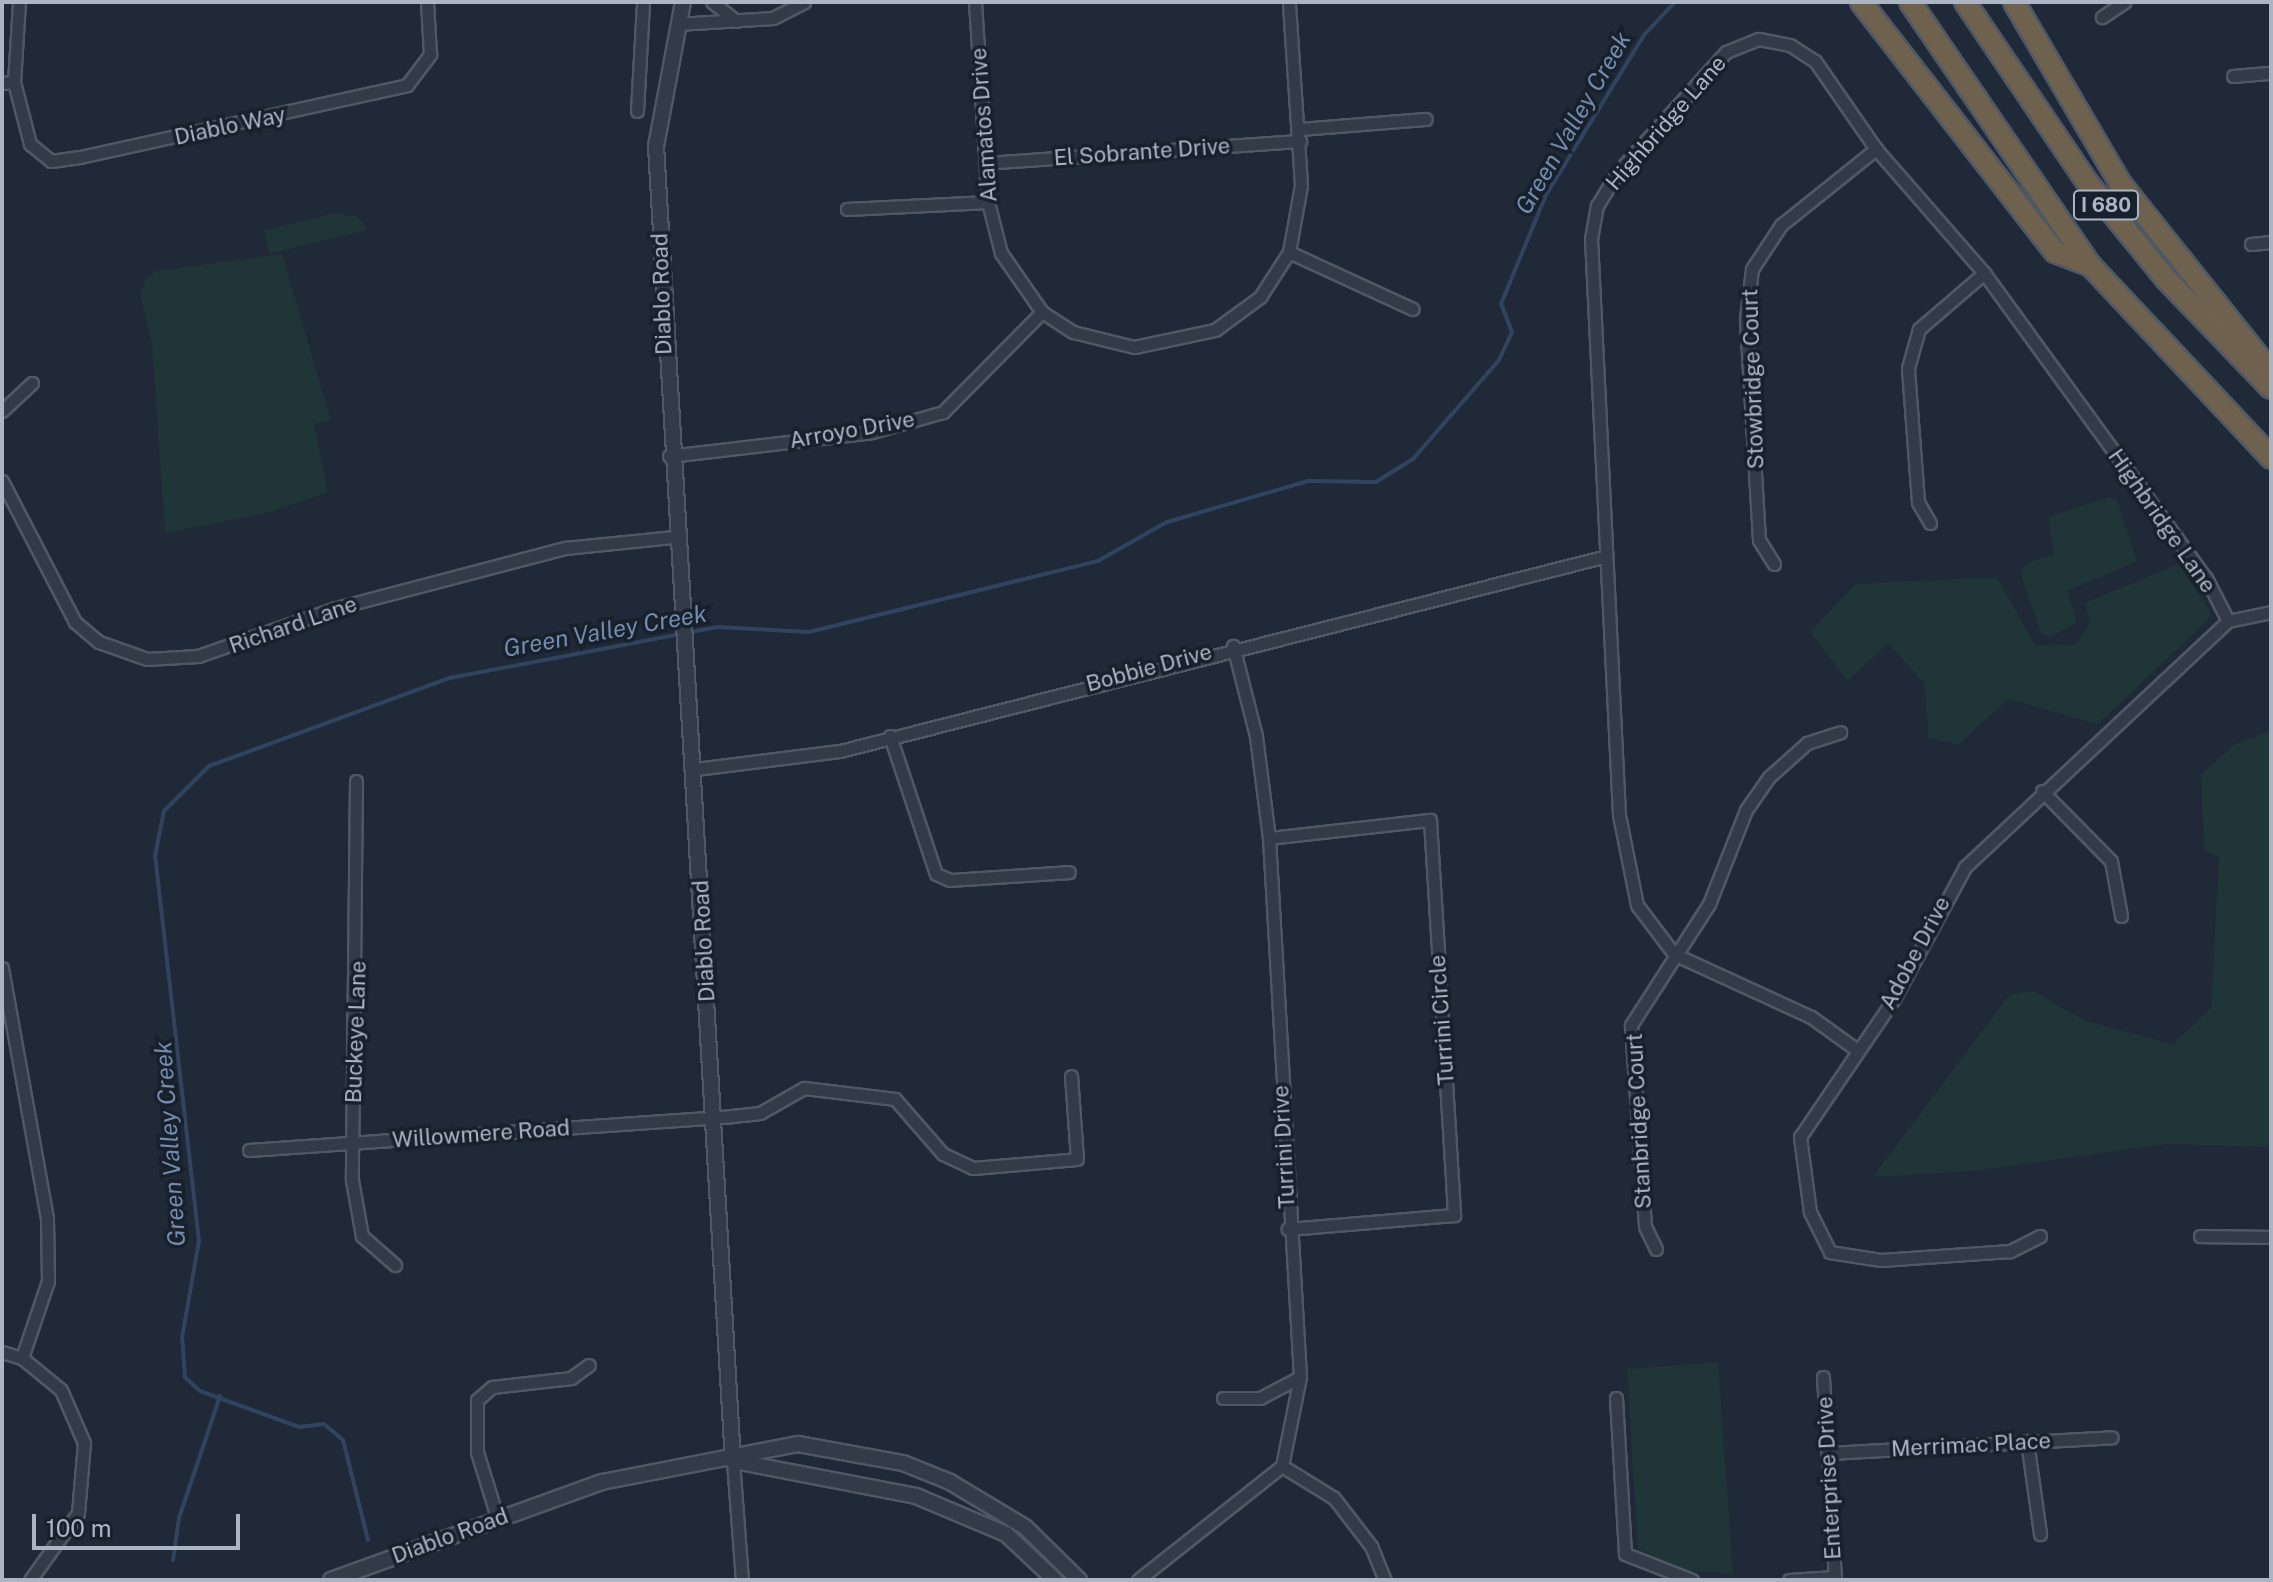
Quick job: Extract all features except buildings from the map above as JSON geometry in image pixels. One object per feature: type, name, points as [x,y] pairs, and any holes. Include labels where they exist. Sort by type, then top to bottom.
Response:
[{"type":"highway","points":[[1861,2],[2055,252],[2091,266]]},
{"type":"highway","name":"I 680","points":[[1910,2],[2091,266],[2271,458]]},
{"type":"highway","name":"I 680","points":[[1965,2],[2087,182],[2166,279],[2271,388]]},
{"type":"highway","points":[[2014,2],[2135,204],[2271,372]]},
{"type":"street","name":"Diablo Way","points":[[19,2],[8,83],[30,144],[51,161],[407,85],[430,54],[427,2]]},
{"type":"street","points":[[637,111],[643,2]]},
{"type":"street","name":"Diablo Road","points":[[331,1580],[614,1479],[733,1461],[689,660],[674,537],[669,456],[656,146],[683,2]]},
{"type":"street","points":[[712,2],[737,21]]},
{"type":"street","points":[[677,24],[773,18],[804,2]]},
{"type":"street","name":"Alamatos Drive","points":[[975,2],[988,202],[1001,253],[1042,312],[1100,341],[1134,347],[1186,342],[1260,297],[1289,252],[1299,221],[1300,135],[1289,2]]},
{"type":"street","points":[[2102,17],[2124,2]]},
{"type":"street","name":"Highbridge Lane","points":[[1857,1050],[1800,1011],[1674,954],[1637,905],[1619,815],[1589,275],[1597,206],[1617,173],[1711,66],[1733,47],[1759,39],[1790,45],[1815,61],[1876,149],[1984,273],[2206,578],[2228,621]]},
{"type":"street","points":[[2233,76],[2271,73]]},
{"type":"street","name":"El Sobrante Drive","points":[[985,163],[1300,135],[1426,119]]},
{"type":"street","name":"Stowbridge Court","points":[[1774,564],[1759,540],[1746,318],[1752,269],[1781,225],[1876,149]]},
{"type":"street","points":[[847,209],[988,202]]},
{"type":"street","points":[[2251,244],[2271,242]]},
{"type":"street","points":[[1289,252],[1413,309]]},
{"type":"street","points":[[1930,523],[1918,502],[1908,368],[1919,329],[1984,273]]},
{"type":"street","name":"Arroyo Drive","points":[[669,456],[872,432],[943,412],[1042,312]]},
{"type":"street","points":[[2,411],[32,383]]},
{"type":"street","name":"Richard Lane","points":[[2,481],[75,622],[99,642],[147,659],[215,652],[336,608],[565,548],[674,537]]},
{"type":"street","name":"Bobbie Drive","points":[[695,769],[789,761],[1233,646],[1603,557]]},
{"type":"street","points":[[2228,621],[2271,612]]},
{"type":"street","name":"Adobe Drive","points":[[2040,1236],[2010,1251],[1881,1260],[1830,1252],[1810,1212],[1800,1137],[1895,997],[1944,895],[2042,791],[2228,621]]},
{"type":"street","name":"Turrini Drive","points":[[1233,646],[1256,736],[1269,838],[1288,1229],[1300,1377],[1282,1466]]},
{"type":"street","name":"Stanbridge Court","points":[[1656,1249],[1645,1226],[1631,1025],[1709,904],[1746,810],[1769,777],[1807,743],[1840,732]]},
{"type":"street","points":[[890,736],[936,874],[950,880],[1069,872]]},
{"type":"street","name":"Buckeye Lane","points":[[356,781],[355,1142],[352,1180],[362,1236],[395,1265]]},
{"type":"street","points":[[2042,791],[2111,861],[2121,916]]},
{"type":"street","name":"Turrini Circle","points":[[1269,838],[1430,820],[1454,1215],[1288,1229]]},
{"type":"street","points":[[2,968],[47,1218],[48,1281],[22,1358]]},
{"type":"street","name":"Willowmere Road","points":[[249,1150],[760,1113],[804,1088],[850,1090],[895,1099],[943,1154],[973,1168],[1077,1159],[1071,1076]]},
{"type":"street","points":[[2200,1236],[2271,1237]]},
{"type":"street","points":[[2,1352],[22,1358],[61,1390],[75,1416],[86,1477],[78,1513],[30,1580]]},
{"type":"street","points":[[498,1520],[477,1452],[477,1400],[492,1387],[571,1378],[589,1365]]},
{"type":"street","points":[[1223,1398],[1260,1398],[1300,1377]]},
{"type":"street","name":"Enterprise Drive","points":[[1823,1377],[1830,1453],[1835,1578]]},
{"type":"street","points":[[1616,1398],[1625,1554],[1669,1578],[1692,1580]]},
{"type":"street","name":"Merrimac Place","points":[[1830,1453],[2112,1437]]},
{"type":"street","points":[[2027,1441],[2040,1534]]},
{"type":"street","points":[[733,1461],[798,1444],[903,1463],[996,1507],[1079,1580]]},
{"type":"street","points":[[733,1461],[742,1580]]},
{"type":"street","points":[[733,1461],[916,1496],[1006,1534],[1055,1580]]},
{"type":"street","points":[[1138,1580],[1282,1466],[1334,1498],[1371,1546],[1385,1580]]},
{"type":"street","points":[[1789,1580],[1835,1578]]},
{"type":"green space","points":[[335,213],[358,217],[368,230],[269,254],[264,230]]},
{"type":"green space","points":[[282,254],[331,420],[314,424],[328,492],[271,512],[165,533],[152,345],[140,293],[146,279],[156,271]]},
{"type":"green space","points":[[2109,497],[2117,500],[2137,561],[2067,591],[2077,622],[2050,637],[2041,633],[2020,573],[2025,564],[2054,554],[2048,517]]},
{"type":"green space","points":[[2179,564],[2210,611],[2208,620],[2098,724],[2008,699],[1958,745],[1929,738],[1924,683],[1888,643],[1848,681],[1810,632],[1856,584],[1997,577],[2035,645],[2076,644],[2090,623],[2085,603]]},
{"type":"green space","points":[[2271,731],[2271,1147],[2167,1144],[1973,1171],[1873,1177],[2010,994],[2033,991],[2086,1021],[2173,1044],[2211,1008],[2219,857],[2204,850],[2201,775],[2235,744]]},
{"type":"green space","points":[[1718,1362],[1733,1574],[1666,1569],[1638,1555],[1627,1369]]},
{"type":"waterway","name":"Green Valley Creek","points":[[368,1540],[343,1440],[324,1424],[299,1427],[200,1391],[185,1377],[182,1338],[199,1241],[155,856],[164,811],[209,766],[450,678],[717,627],[809,632],[1098,561],[1167,522],[1308,481],[1376,482],[1413,459],[1499,360],[1512,332],[1501,304],[1546,195],[1644,35],[1675,2]]},
{"type":"waterway","points":[[173,1560],[179,1518],[220,1396]]}]
